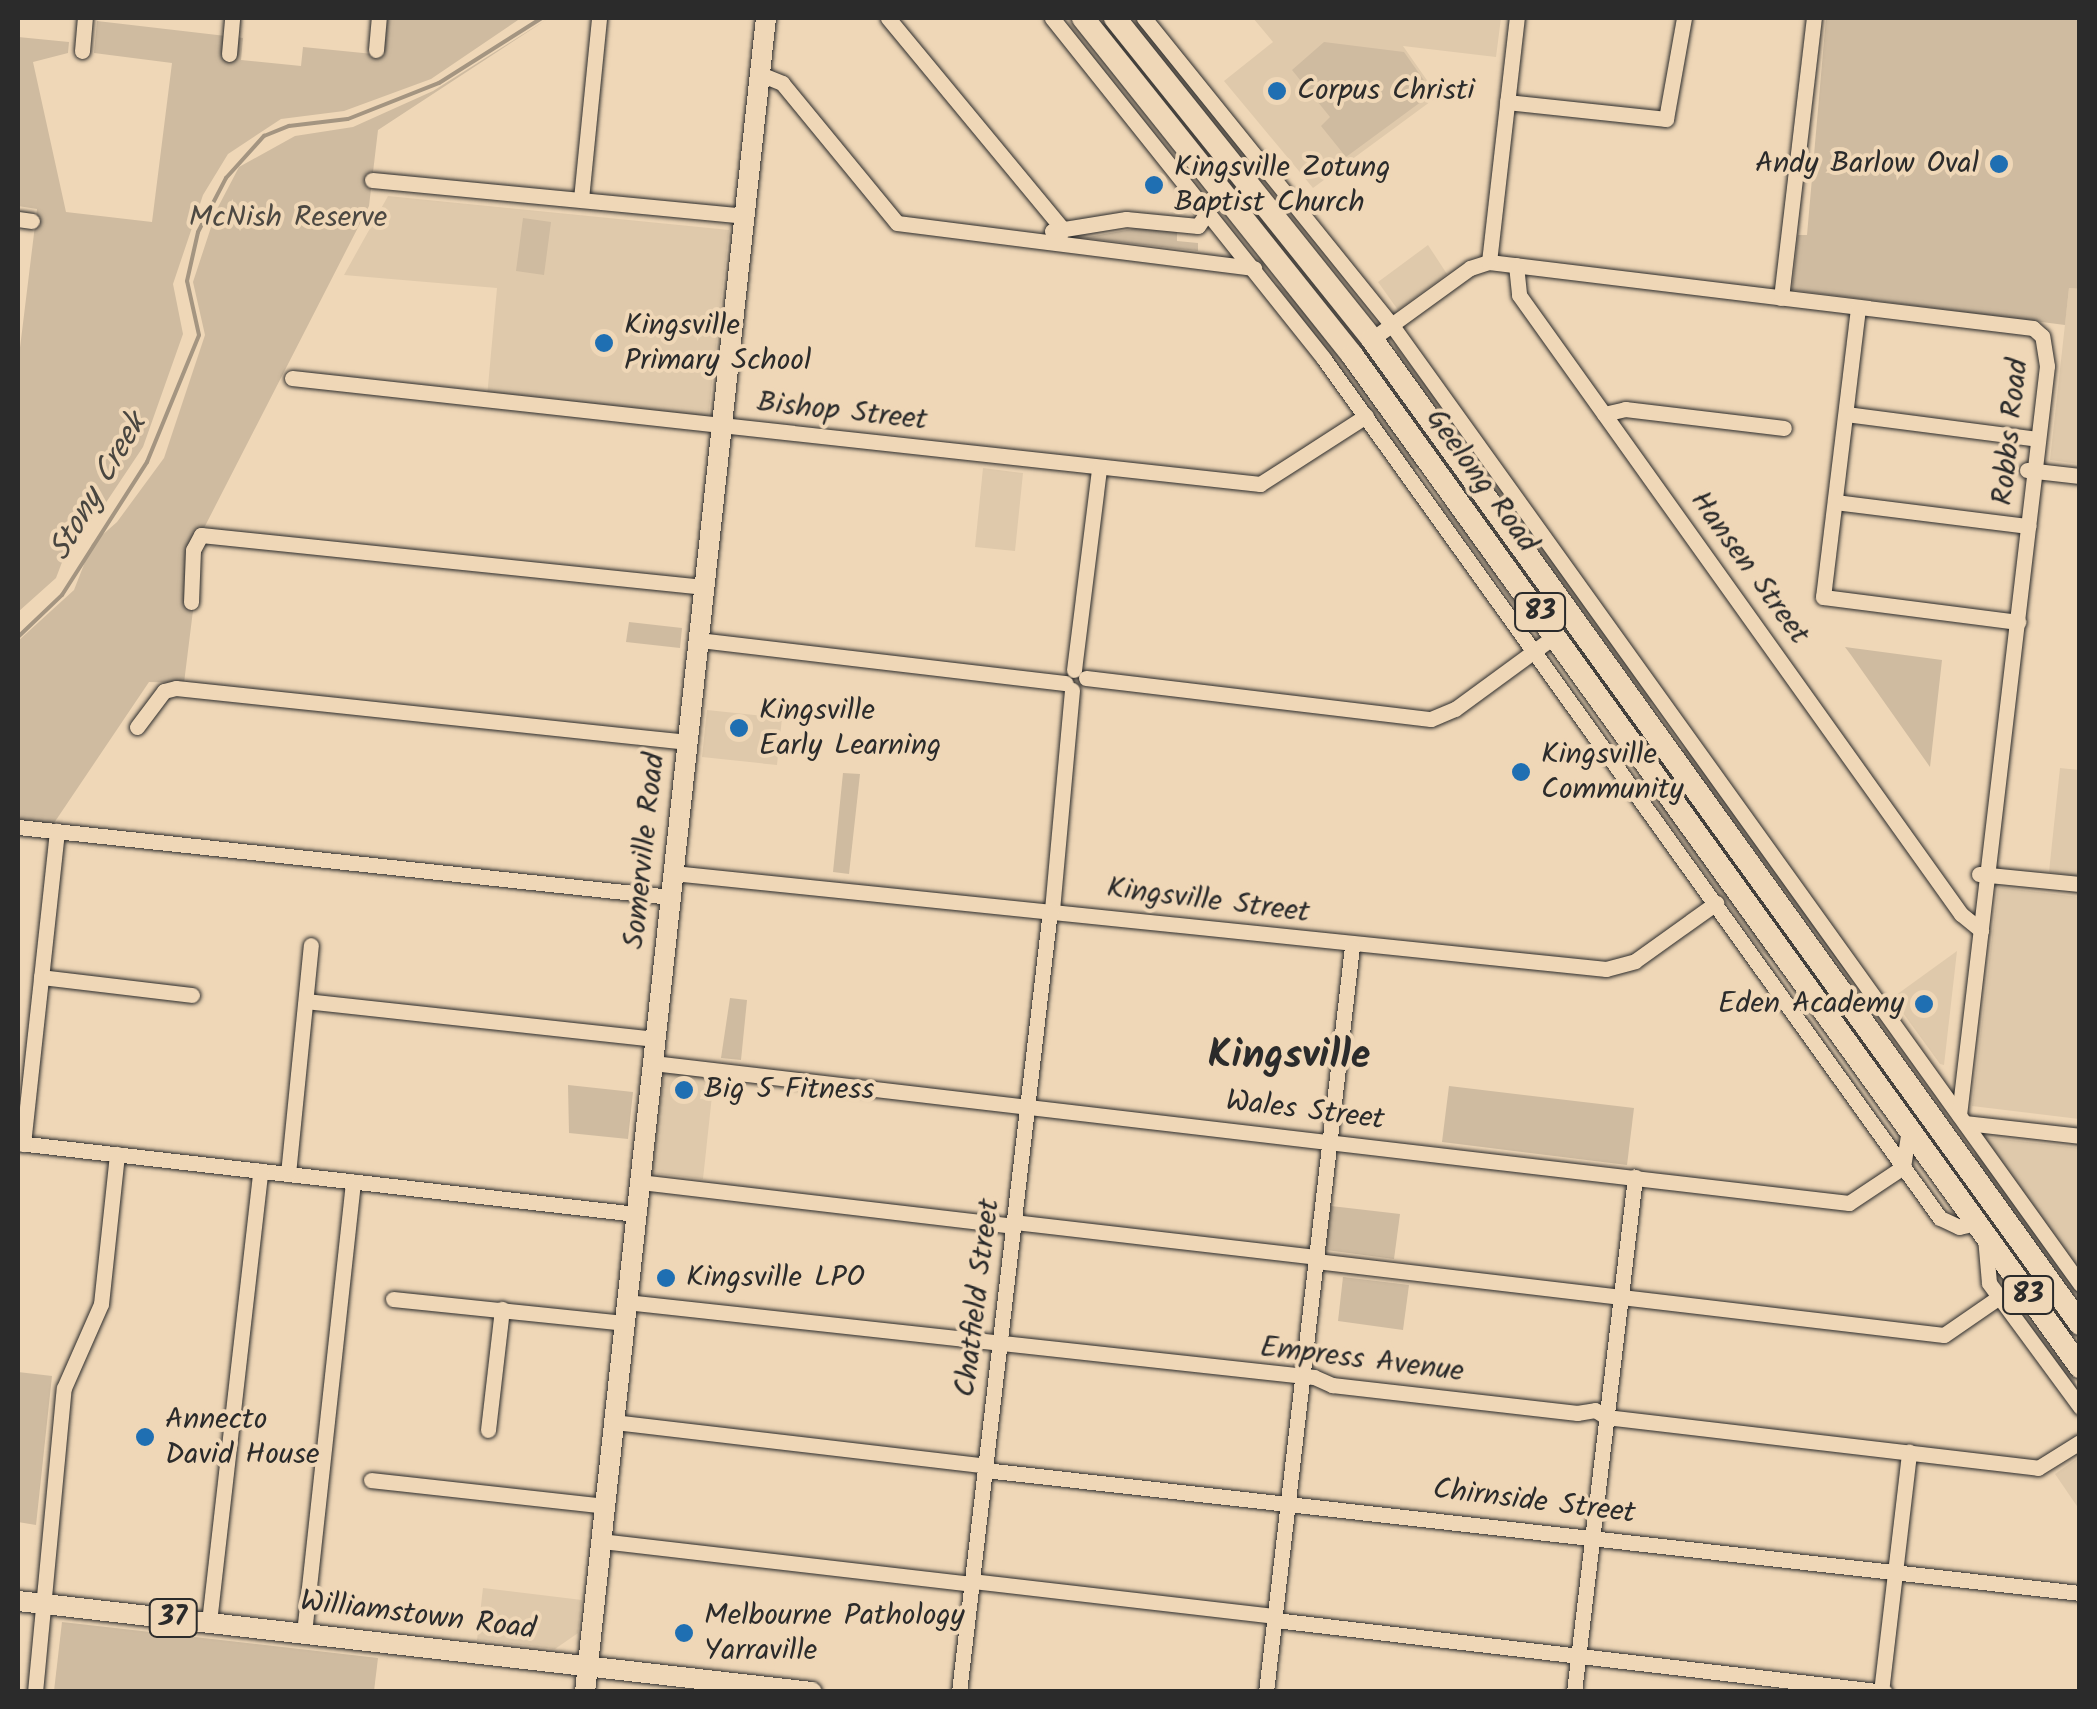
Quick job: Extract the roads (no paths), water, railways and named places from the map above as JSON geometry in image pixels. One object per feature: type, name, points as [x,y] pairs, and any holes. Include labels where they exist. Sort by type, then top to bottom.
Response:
[{"type":"highway","name":"Geelong Road","points":[[1083,18],[1352,354],[2080,1367]]},
{"type":"highway","name":"Geelong Road","points":[[1116,18],[1372,339],[2080,1324]]},
{"type":"highway","points":[[1103,42],[1119,38],[1138,46]]},
{"type":"highway","points":[[1352,354],[1372,339]]},
{"type":"highway","points":[[1556,636],[1576,621]]},
{"type":"highway","points":[[1833,1023],[1840,989]]},
{"type":"highway","points":[[1980,1229],[1984,1192]]},
{"type":"main road","name":"Somerville Road","points":[[585,1692],[766,18]]},
{"type":"main road","name":"Williamstown Road","points":[[18,1600],[812,1692]]},
{"type":"street","points":[[82,51],[85,18]]},
{"type":"street","points":[[229,54],[232,18]]},
{"type":"street","points":[[376,50],[379,18]]},
{"type":"street","points":[[581,198],[600,18]]},
{"type":"street","points":[[888,18],[1060,234],[1254,268]]},
{"type":"street","name":"Geelong Road","points":[[1052,18],[1254,268],[1366,416],[1944,1222],[1980,1229]]},
{"type":"street","name":"Geelong Road","points":[[1144,18],[1391,324],[2080,1284]]},
{"type":"street","points":[[1490,262],[1517,18]]},
{"type":"street","points":[[1507,102],[1658,120],[1672,109],[1684,18]]},
{"type":"street","points":[[1781,298],[1814,18]]},
{"type":"street","points":[[1095,70],[1091,55],[1103,42]]},
{"type":"street","points":[[760,74],[782,83],[893,220],[1030,239],[1126,219],[1196,226],[1208,211]]},
{"type":"street","points":[[372,180],[744,216]]},
{"type":"street","points":[[1372,339],[1473,266],[1490,262],[2033,328],[2042,336]]},
{"type":"street","name":"Hansen Street","points":[[1516,266],[1519,295],[1952,898],[1977,921]]},
{"type":"street","points":[[1858,308],[1823,597],[2014,621]]},
{"type":"street","name":"Robbs Road","points":[[2031,471],[2042,336]]},
{"type":"street","name":"Robbs Road","points":[[1942,1090],[1955,1076],[1977,921],[2048,356],[2042,336]]},
{"type":"street","name":"Bishop Street","points":[[292,378],[1263,484],[1366,416]]},
{"type":"street","points":[[1604,414],[1625,409],[1784,428]]},
{"type":"street","points":[[1846,414],[2032,438]]},
{"type":"street","name":"Chatfield Street","points":[[959,1692],[1099,468]]},
{"type":"street","points":[[2031,471],[2080,476]]},
{"type":"street","points":[[1835,502],[2025,525]]},
{"type":"street","points":[[190,602],[193,550],[201,535],[704,587]]},
{"type":"street","points":[[699,640],[1430,719],[1456,709],[1556,636]]},
{"type":"street","points":[[137,726],[164,691],[176,688],[688,742]]},
{"type":"street","points":[[18,827],[671,896]]},
{"type":"street","points":[[58,831],[20,1143],[636,1214]]},
{"type":"street","name":"Kingsville Street","points":[[674,873],[1051,910],[1352,946],[1617,968],[1716,903]]},
{"type":"street","points":[[1983,875],[2080,884]]},
{"type":"street","name":"Robbs Road","points":[[1962,1119],[1977,921]]},
{"type":"street","points":[[288,1174],[311,944]]},
{"type":"street","points":[[1266,1692],[1352,946]]},
{"type":"street","name":"Geelong Road","points":[[1758,961],[1812,994]]},
{"type":"street","points":[[41,977],[192,996]]},
{"type":"street","points":[[1840,989],[1870,994]]},
{"type":"street","points":[[18,1000],[38,1002]]},
{"type":"street","points":[[306,1001],[655,1039]]},
{"type":"street","name":"Wales Street","points":[[653,1063],[1850,1203],[1903,1167]]},
{"type":"street","points":[[1962,1162],[1962,1119],[2080,1136]]},
{"type":"street","points":[[1903,1167],[1910,1130]]},
{"type":"street","points":[[35,1692],[64,1388],[101,1304],[117,1154]]},
{"type":"street","points":[[209,1622],[260,1171]]},
{"type":"street","points":[[1574,1692],[1634,1177]]},
{"type":"street","points":[[304,1633],[353,1182]]},
{"type":"street","points":[[640,1182],[1944,1336],[2000,1297]]},
{"type":"street","points":[[1980,1229],[1986,1276],[2080,1407]]},
{"type":"street","name":"Empress Avenue","points":[[393,1299],[502,1310],[625,1313],[1000,1346],[1576,1413],[1595,1410],[1606,1417],[2040,1468],[2080,1442]]},
{"type":"street","points":[[488,1430],[502,1310]]},
{"type":"street","name":"Chirnside Street","points":[[614,1422],[985,1468],[1262,1497],[1278,1504],[1290,1500],[2080,1593]]},
{"type":"street","points":[[601,1541],[1883,1691],[1909,1452]]},
{"type":"street","points":[[371,1480],[604,1506]]},
{"type":"waterway","name":"Stony Creek","points":[[18,637],[62,595],[147,462],[199,335],[187,281],[198,232],[226,178],[264,136],[289,126],[348,119],[439,83],[542,18]]},
{"type":"place","name":"Corpus Christi","points":[[1277,91]]},
{"type":"place","name":"Andy Barlow Oval","points":[[1999,164]]},
{"type":"place","name":"Kingsville Zotung Baptist Church","points":[[1154,185]]},
{"type":"place","name":"Kingsville Primary School","points":[[604,343]]},
{"type":"place","name":"Kingsville Early Learning","points":[[739,728]]},
{"type":"place","name":"Kingsville Community","points":[[1521,772]]},
{"type":"place","name":"Eden Academy","points":[[1924,1004]]},
{"type":"place","name":"Big 5 Fitness","points":[[684,1090]]},
{"type":"place","name":"Kingsville LPO","points":[[666,1278]]},
{"type":"place","name":"Annecto David House","points":[[145,1437]]},
{"type":"place","name":"Melbourne Pathology Yarraville","points":[[684,1633]]},
{"type":"district","name":"Kingsville","points":[[1289,1056]]},
{"type":"park label","name":"McNish Reserve","points":[[288,218]]}]
